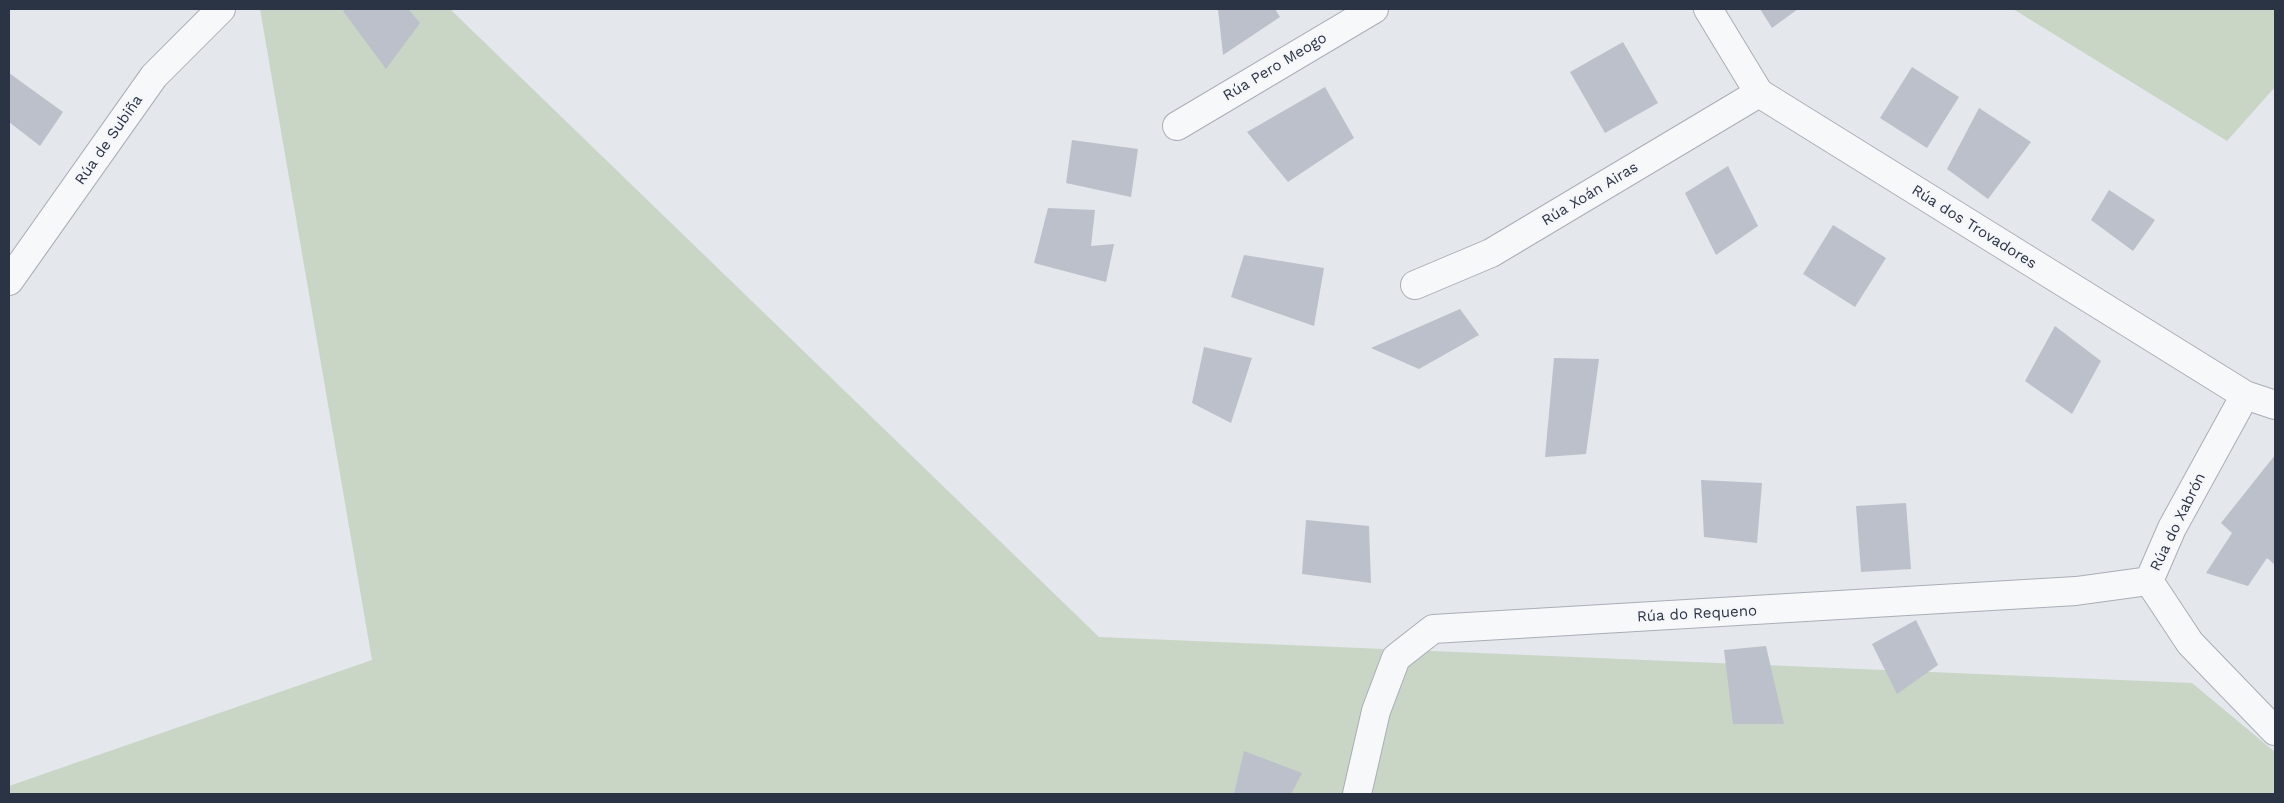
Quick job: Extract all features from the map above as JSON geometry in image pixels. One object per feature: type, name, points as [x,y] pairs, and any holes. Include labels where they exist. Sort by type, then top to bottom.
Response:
[{"type":"street","name":"Rúa de Subiña","points":[[9,281],[154,76],[221,9]]},
{"type":"street","name":"Rúa Pero Meogo","points":[[1177,126],[1374,9]]},
{"type":"street","name":"Rúa dos Trovadores","points":[[1708,9],[1760,93],[2245,395],[2275,405]]},
{"type":"street","name":"Rúa Xoán Airas","points":[[1415,285],[1492,253],[1760,93]]},
{"type":"street","name":"Rúa do Xabrón","points":[[2245,395],[2172,528],[2149,581],[2190,643],[2275,730]]},
{"type":"street","name":"Rúa do Requeno","points":[[1357,794],[1376,711],[1396,658],[1433,629],[2076,591],[2149,581]]},
{"type":"green space","points":[[260,9],[450,9],[1099,637],[2192,683],[2275,752],[2275,794],[9,794],[9,786],[372,660]]},
{"type":"green space","points":[[2013,9],[2275,9],[2275,87],[2227,141]]},
{"type":"building","points":[[345,9],[408,9],[420,23],[386,69],[343,11]]},
{"type":"building","points":[[1218,9],[1275,9],[1280,17],[1223,55]]},
{"type":"building","points":[[1760,9],[1798,9],[1772,28]]},
{"type":"building","points":[[1623,42],[1658,103],[1605,133],[1570,72]]},
{"type":"building","points":[[1912,67],[1959,97],[1927,148],[1880,118]]},
{"type":"building","points":[[9,73],[63,112],[40,146],[9,122]]},
{"type":"building","points":[[1325,87],[1354,138],[1288,182],[1247,132]]},
{"type":"building","points":[[1979,108],[2031,142],[1988,199],[1947,169]]},
{"type":"building","points":[[1072,140],[1138,149],[1131,197],[1066,183]]},
{"type":"building","points":[[1728,166],[1758,226],[1716,255],[1685,193]]},
{"type":"building","points":[[2109,190],[2155,220],[2133,251],[2091,220]]},
{"type":"building","points":[[1048,208],[1095,210],[1091,246],[1114,244],[1106,282],[1034,263]]},
{"type":"building","points":[[1833,225],[1886,258],[1855,307],[1803,274]]},
{"type":"building","points":[[1244,255],[1324,268],[1314,326],[1231,297]]},
{"type":"building","points":[[1460,309],[1479,335],[1419,369],[1371,348]]},
{"type":"building","points":[[2055,326],[2101,361],[2072,414],[2025,381]]},
{"type":"building","points":[[1204,347],[1252,358],[1231,423],[1192,403]]},
{"type":"building","points":[[1554,358],[1599,359],[1586,454],[1545,457]]},
{"type":"building","points":[[2275,455],[2275,565],[2267,558],[2248,586],[2206,573],[2232,533],[2221,523]]},
{"type":"building","points":[[1701,480],[1762,483],[1757,543],[1704,537]]},
{"type":"building","points":[[1906,503],[1911,569],[1861,572],[1856,506]]},
{"type":"building","points":[[1306,520],[1369,526],[1371,583],[1302,574]]},
{"type":"building","points":[[1916,620],[1938,665],[1897,694],[1872,644]]},
{"type":"building","points":[[1766,646],[1784,724],[1733,724],[1724,650]]},
{"type":"building","points":[[1244,751],[1302,773],[1291,794],[1234,794]]}]
